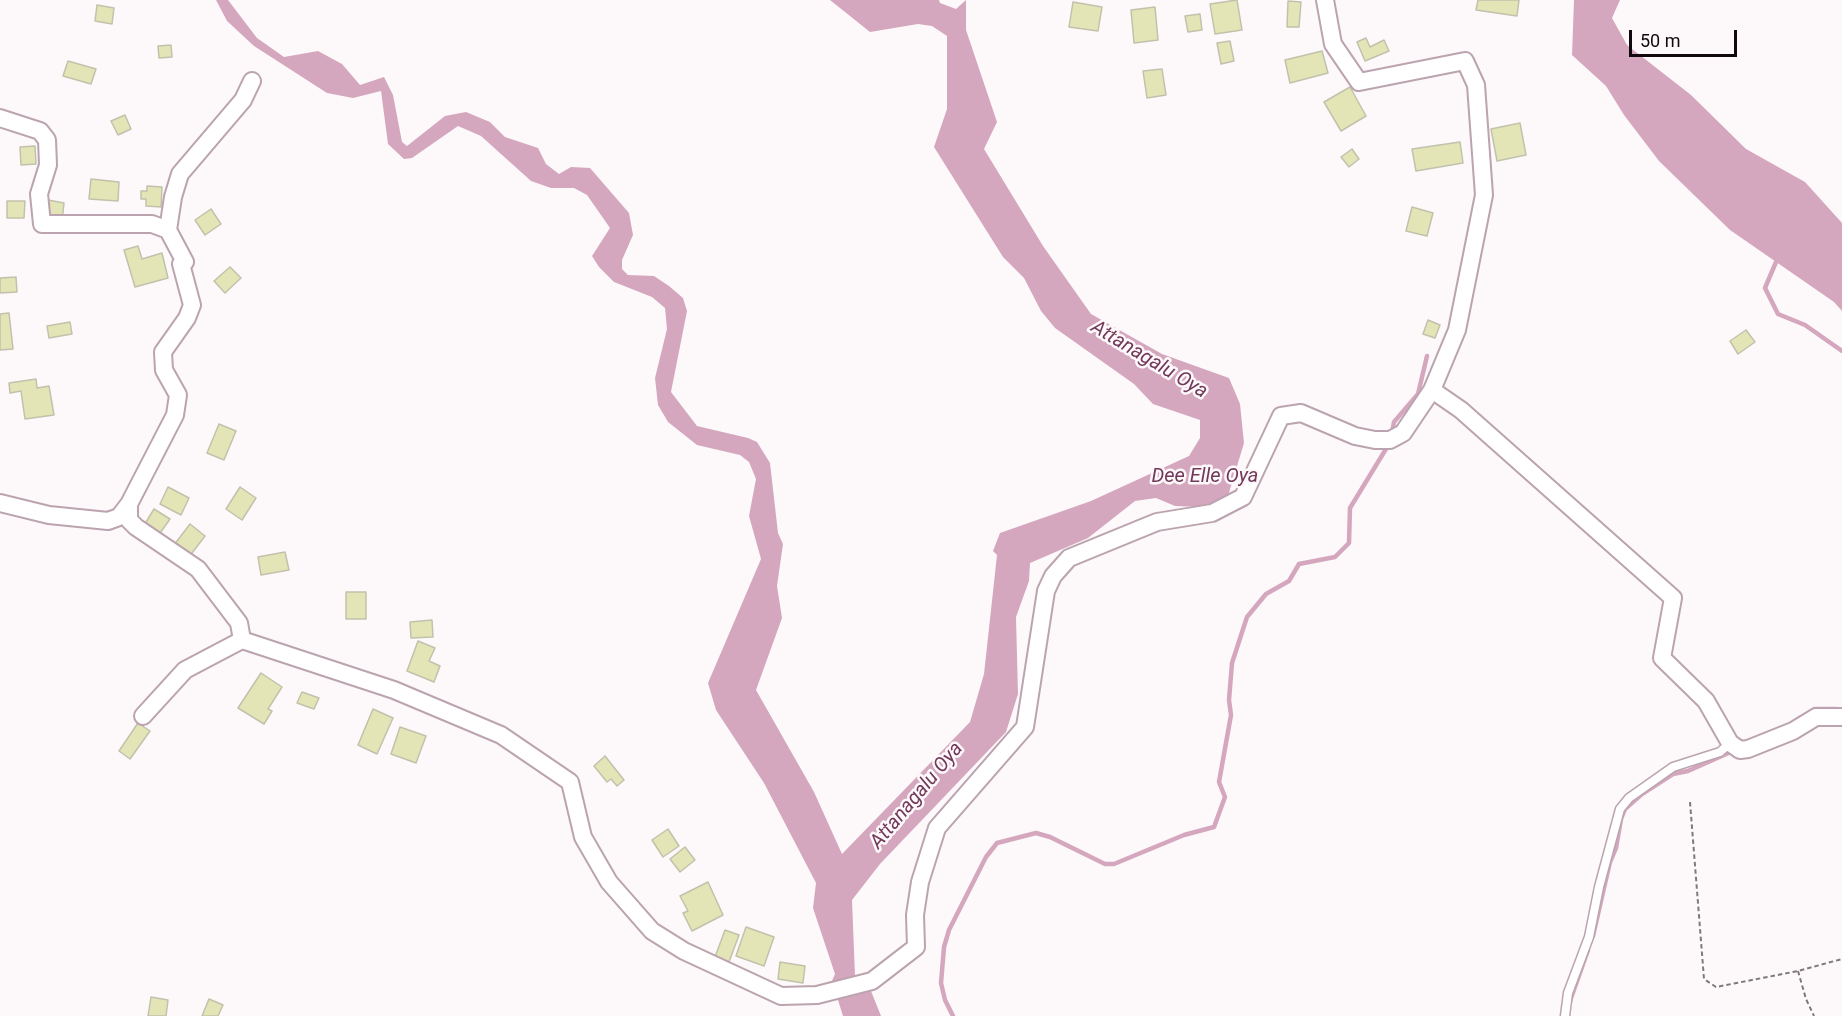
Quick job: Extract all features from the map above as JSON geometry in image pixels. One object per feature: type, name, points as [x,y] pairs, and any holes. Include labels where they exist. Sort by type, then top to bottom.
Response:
[{"type":"street","points":[[143,716],[185,670],[242,640],[394,690],[501,735],[570,782],[584,837],[609,882],[652,931],[684,951],[781,996],[817,995],[872,981],[916,947],[915,915],[920,882],[937,828],[1025,727],[1046,591],[1053,576],[1069,558],[1157,522],[1212,513],[1243,497],[1281,416],[1301,413],[1355,436],[1390,440],[1403,433],[1432,390],[1457,330],[1484,195],[1476,85],[1465,61],[1359,82],[1333,44],[1325,0]]},
{"type":"street","points":[[0,503],[49,515],[108,521],[119,517],[129,504],[175,415],[178,395],[164,370],[163,352],[187,318],[192,305],[181,264],[185,262],[168,230],[173,197],[180,174],[243,100],[252,81]]},
{"type":"street","points":[[0,118],[40,131],[47,141],[48,165],[39,194],[42,225],[152,224],[168,230]]},
{"type":"street","points":[[1432,390],[1461,410],[1673,598],[1662,658],[1706,701],[1730,743],[1740,750],[1748,749],[1793,730],[1816,717],[1842,717]]},
{"type":"street","points":[[129,504],[129,520],[136,527],[198,569],[239,623],[242,640]]},
{"type":"lane","points":[[1564,1016],[1568,993],[1588,938],[1620,809],[1629,798],[1673,767],[1720,753],[1730,743]]},
{"type":"path","points":[[1690,802],[1704,979],[1716,987],[1798,971],[1842,959]]},
{"type":"path","points":[[1798,971],[1806,999],[1814,1016]]},
{"type":"water","name":"Dee Elle Oya","points":[[216,0],[228,0],[257,38],[284,57],[318,51],[342,64],[360,85],[384,77],[393,95],[402,142],[407,146],[445,116],[466,112],[490,122],[505,137],[538,148],[546,164],[559,174],[571,167],[590,168],[629,213],[633,235],[622,260],[622,269],[628,275],[654,276],[683,298],[687,311],[671,392],[697,426],[757,442],[770,463],[778,533],[783,544],[777,586],[782,618],[756,690],[814,792],[842,854],[970,722],[984,674],[997,555],[993,551],[1000,533],[1091,501],[1189,456],[1200,438],[1200,420],[1153,404],[1134,384],[1055,328],[1041,311],[1024,278],[1003,257],[934,147],[947,109],[947,36],[932,26],[918,24],[870,32],[830,0],[939,0],[940,3],[956,9],[966,0],[966,30],[997,122],[984,149],[1043,246],[1091,314],[1162,354],[1229,378],[1240,404],[1244,443],[1228,496],[1201,507],[1175,506],[1156,498],[1135,501],[1088,538],[1030,563],[1029,581],[1016,617],[1018,694],[1006,732],[880,864],[852,900],[855,976],[869,986],[881,1016],[843,1016],[832,981],[835,974],[813,908],[816,883],[764,783],[716,710],[708,683],[761,559],[749,516],[756,479],[749,462],[740,455],[697,445],[668,422],[658,405],[655,378],[667,329],[665,308],[652,297],[614,282],[599,267],[592,256],[610,228],[587,195],[574,188],[551,188],[531,181],[481,136],[458,126],[412,158],[404,159],[388,144],[381,91],[353,98],[327,93],[254,46],[227,21]]},
{"type":"water","points":[[1574,0],[1620,0],[1612,18],[1627,45],[1691,95],[1746,149],[1805,182],[1842,223],[1842,311],[1834,302],[1730,230],[1659,161],[1624,115],[1606,86],[1572,55]]},
{"type":"building","points":[[1237,0],[1242,30],[1215,34],[1210,4]]},
{"type":"building","points":[[1478,0],[1519,0],[1517,16],[1476,10]]},
{"type":"building","points":[[1288,1],[1301,2],[1299,27],[1287,27]]},
{"type":"building","points":[[1073,2],[1102,7],[1098,31],[1069,27]]},
{"type":"building","points":[[97,5],[114,8],[112,24],[95,21]]},
{"type":"building","points":[[1155,7],[1158,40],[1134,43],[1131,10]]},
{"type":"building","points":[[1200,14],[1202,30],[1188,32],[1185,16]]},
{"type":"building","points":[[1366,38],[1370,47],[1384,40],[1389,51],[1365,61],[1357,42]]},
{"type":"building","points":[[1230,41],[1234,61],[1221,64],[1217,43]]},
{"type":"building","points":[[171,45],[172,57],[159,58],[158,46]]},
{"type":"building","points":[[1322,51],[1328,73],[1290,83],[1285,60]]},
{"type":"building","points":[[68,61],[96,69],[91,84],[63,76]]},
{"type":"building","points":[[1162,69],[1166,95],[1147,98],[1143,71]]},
{"type":"building","points":[[1350,87],[1366,116],[1341,131],[1324,102]]},
{"type":"building","points":[[125,115],[131,129],[118,135],[111,121]]},
{"type":"building","points":[[1520,123],[1526,155],[1497,161],[1491,129]]},
{"type":"building","points":[[1460,142],[1463,163],[1416,171],[1412,149]]},
{"type":"building","points":[[35,146],[36,164],[21,165],[20,147]]},
{"type":"building","points":[[1352,149],[1359,159],[1349,167],[1341,157]]},
{"type":"building","points":[[91,179],[119,182],[118,201],[89,199]]},
{"type":"building","points":[[147,186],[162,187],[161,207],[146,206],[146,199],[141,199],[141,191],[147,191]]},
{"type":"building","points":[[48,200],[64,203],[62,221],[45,219]]},
{"type":"building","points":[[7,201],[25,201],[24,218],[7,218]]},
{"type":"building","points":[[1412,207],[1433,213],[1427,236],[1406,231]]},
{"type":"building","points":[[211,209],[221,224],[205,235],[195,220]]},
{"type":"building","points":[[138,246],[142,259],[162,253],[168,278],[135,287],[124,250]]},
{"type":"building","points":[[230,267],[241,278],[225,293],[214,281]]},
{"type":"building","points":[[16,277],[17,292],[0,293],[0,278]]},
{"type":"building","points":[[9,313],[13,349],[0,350],[0,314]]},
{"type":"building","points":[[1428,320],[1440,325],[1435,338],[1423,334]]},
{"type":"building","points":[[70,322],[72,334],[49,338],[47,326]]},
{"type":"building","points":[[1746,330],[1755,342],[1738,354],[1730,341]]},
{"type":"building","points":[[36,379],[37,388],[49,386],[54,415],[25,419],[21,391],[10,393],[9,383]]},
{"type":"building","points":[[219,424],[236,431],[224,460],[207,453]]},
{"type":"building","points":[[168,487],[189,498],[181,515],[160,504]]},
{"type":"building","points":[[240,487],[256,498],[242,520],[226,509]]},
{"type":"building","points":[[154,509],[170,519],[158,536],[143,527]]},
{"type":"building","points":[[190,524],[205,536],[189,557],[174,545]]},
{"type":"building","points":[[285,552],[289,570],[261,575],[258,557]]},
{"type":"building","points":[[346,592],[366,592],[366,619],[346,619]]},
{"type":"building","points":[[432,620],[433,637],[411,638],[410,622]]},
{"type":"building","points":[[418,641],[435,648],[429,661],[440,666],[434,682],[407,671]]},
{"type":"building","points":[[261,673],[282,687],[268,709],[272,711],[264,724],[238,708]]},
{"type":"building","points":[[302,692],[319,698],[314,709],[297,703]]},
{"type":"building","points":[[373,709],[393,718],[377,754],[358,745]]},
{"type":"building","points":[[138,723],[150,731],[130,759],[119,751]]},
{"type":"building","points":[[400,727],[426,736],[416,763],[391,754]]},
{"type":"building","points":[[605,756],[624,780],[617,786],[611,779],[607,782],[594,766]]},
{"type":"building","points":[[668,829],[679,846],[663,857],[652,840]]},
{"type":"building","points":[[685,847],[695,860],[680,872],[670,859]]},
{"type":"building","points":[[708,882],[723,915],[692,931],[683,913],[688,911],[680,896]]},
{"type":"building","points":[[746,927],[774,937],[764,966],[736,956]]},
{"type":"building","points":[[725,930],[739,935],[729,962],[715,957]]},
{"type":"building","points":[[780,962],[805,966],[803,983],[778,979]]},
{"type":"building","points":[[151,997],[168,1000],[166,1016],[148,1016]]},
{"type":"building","points":[[209,999],[223,1005],[218,1016],[202,1016]]},
{"type":"waterway","points":[[1776,262],[1765,288],[1778,314],[1805,325],[1842,351]]},
{"type":"waterway","points":[[1392,433],[1394,422],[1418,394],[1427,356]]},
{"type":"waterway","points":[[953,1016],[945,1000],[941,983],[944,947],[949,930],[986,857],[997,843],[1036,833],[1050,837],[1105,864],[1114,864],[1184,835],[1214,827],[1225,797],[1219,782],[1231,715],[1229,700],[1232,663],[1247,617],[1266,594],[1289,581],[1299,564],[1335,557],[1349,543],[1350,508],[1389,444]]},
{"type":"waterway","points":[[1797,720],[1815,709],[1837,709]]},
{"type":"waterway","points":[[1593,936],[1625,809],[1642,794],[1673,774],[1688,771],[1733,751]]},
{"type":"waterway","points":[[1570,1001],[1588,950]]},
{"type":"water label","name":"Attanagalu Oya","points":[[1149,360]]},
{"type":"water label","name":"Attanagalu Oya","points":[[917,796]]}]
